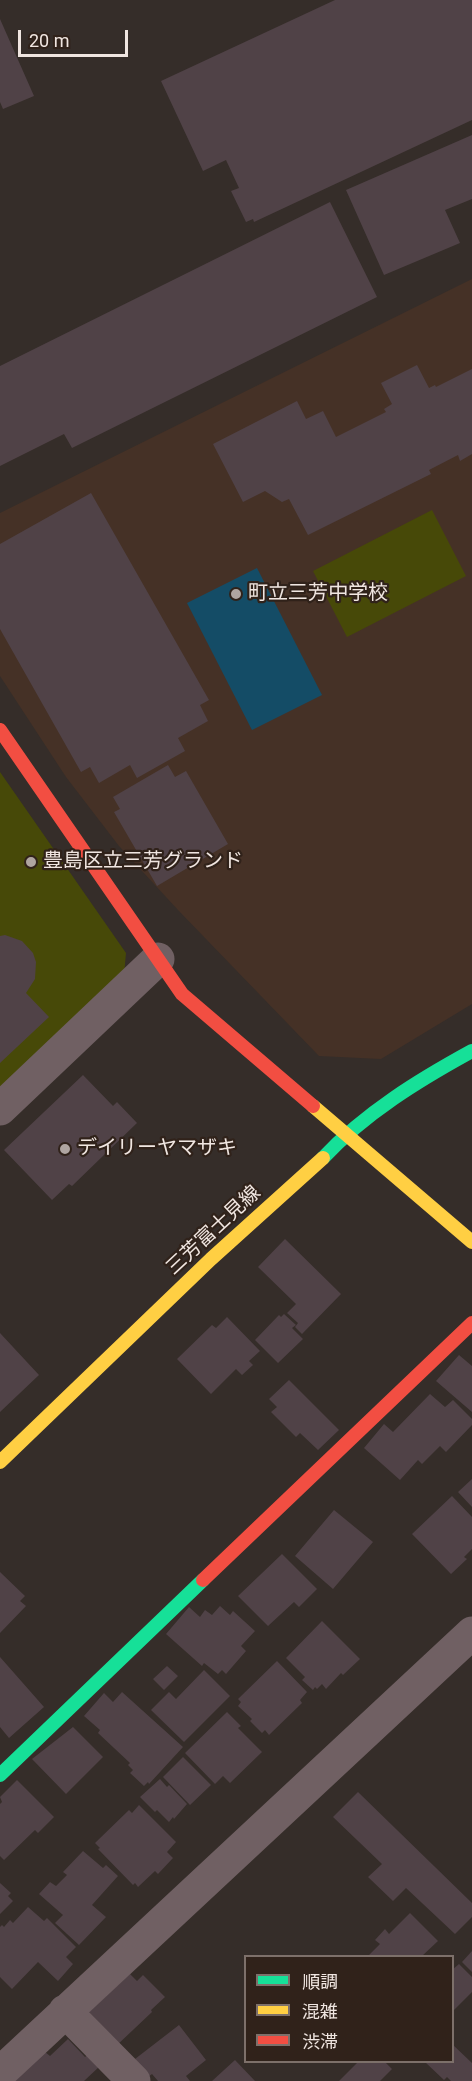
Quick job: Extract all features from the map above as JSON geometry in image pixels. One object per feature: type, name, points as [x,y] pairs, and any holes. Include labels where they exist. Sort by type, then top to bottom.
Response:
[{"type":"street","points":[[0,730],[182,994],[472,1242]]},
{"type":"street","points":[[0,1109],[158,959]]},
{"type":"street","name":"三芳富士見線","points":[[0,1462],[211,1259],[311,1170],[345,1134],[428,1076],[472,1051]]},
{"type":"street","points":[[0,1775],[472,1323]]},
{"type":"street","points":[[0,2073],[472,1633]]},
{"type":"street","points":[[65,2011],[134,2081]]},
{"type":"shaded area","name":"町立三芳中学校","points":[[472,279],[472,1004],[381,1059],[319,1056],[119,846],[66,777],[0,676],[0,513]]},
{"type":"shaded area","points":[[432,510],[466,576],[347,637],[313,571]]},
{"type":"shaded area","name":"豊島区立三芳グランド","points":[[0,772],[126,953],[124,975],[0,1092]]},
{"type":"water","points":[[257,568],[322,695],[252,730],[187,603]]},
{"type":"building","points":[[335,0],[472,0],[472,120],[254,222],[253,219],[246,222],[231,191],[239,188],[226,160],[203,171],[161,81]]},
{"type":"building","points":[[0,19],[34,96],[3,109],[0,102]]},
{"type":"building","points":[[472,135],[472,199],[445,210],[460,243],[384,275],[346,190]]},
{"type":"building","points":[[330,202],[377,297],[72,448],[64,434],[0,466],[0,366]]},
{"type":"building","points":[[417,365],[429,388],[435,385],[436,387],[472,369],[472,454],[460,461],[458,455],[429,470],[431,474],[308,535],[289,499],[282,502],[265,491],[243,502],[213,444],[297,401],[306,419],[323,411],[336,437],[386,412],[384,409],[392,404],[381,383]]},
{"type":"building","points":[[91,493],[209,700],[200,705],[208,721],[178,738],[185,751],[137,778],[130,765],[99,783],[90,767],[81,772],[0,629],[0,544]]},
{"type":"building","points":[[168,765],[175,777],[186,771],[228,844],[157,886],[114,812],[120,809],[113,797]]},
{"type":"building","points":[[5,935],[22,941],[33,953],[36,962],[35,979],[26,993],[49,1017],[0,1063],[0,936]]},
{"type":"building","points":[[83,1075],[113,1106],[117,1102],[137,1123],[72,1186],[69,1184],[52,1200],[4,1150]]},
{"type":"building","points":[[285,1239],[341,1294],[302,1334],[295,1327],[298,1323],[287,1313],[296,1304],[258,1267]]},
{"type":"building","points":[[284,1314],[296,1325],[292,1328],[303,1339],[278,1363],[255,1340],[279,1315],[281,1317]]},
{"type":"building","points":[[227,1317],[260,1351],[249,1361],[253,1365],[242,1375],[236,1369],[211,1394],[177,1359],[212,1325],[216,1328]]},
{"type":"building","points":[[0,1333],[39,1375],[0,1412]]},
{"type":"building","points":[[459,1355],[472,1366],[472,1412],[436,1381]]},
{"type":"building","points":[[289,1380],[339,1430],[318,1450],[300,1433],[296,1437],[271,1412],[277,1407],[269,1399]]},
{"type":"building","points":[[430,1394],[445,1407],[453,1400],[472,1419],[472,1425],[446,1452],[440,1446],[422,1464],[418,1460],[400,1480],[364,1448],[384,1424],[393,1432]]},
{"type":"building","points":[[472,1479],[472,1507],[458,1492]]},
{"type":"building","points":[[452,1496],[472,1517],[472,1549],[464,1557],[467,1559],[451,1574],[412,1534]]},
{"type":"building","points":[[334,1510],[373,1542],[333,1589],[295,1556]]},
{"type":"building","points":[[282,1554],[317,1589],[299,1607],[294,1602],[268,1626],[238,1596]]},
{"type":"building","points":[[0,1572],[25,1596],[20,1601],[26,1606],[0,1633]]},
{"type":"building","points":[[220,1606],[230,1615],[233,1611],[255,1631],[241,1646],[246,1651],[226,1674],[222,1670],[218,1674],[204,1663],[202,1666],[166,1634],[189,1607],[200,1617],[205,1610],[212,1615]]},
{"type":"building","points":[[322,1621],[360,1659],[343,1675],[341,1673],[326,1689],[322,1684],[313,1690],[302,1680],[305,1677],[286,1658]]},
{"type":"building","points":[[0,1657],[44,1707],[9,1738],[0,1727]]},
{"type":"building","points":[[277,1661],[307,1692],[300,1700],[302,1703],[269,1735],[265,1730],[262,1733],[250,1721],[252,1719],[238,1706],[241,1702],[238,1699]]},
{"type":"building","points":[[167,1666],[178,1676],[164,1690],[153,1679]]},
{"type":"building","points":[[204,1670],[230,1696],[184,1742],[151,1710],[169,1692],[176,1699]]},
{"type":"building","points":[[122,1692],[183,1747],[149,1784],[148,1782],[144,1786],[130,1773],[133,1770],[128,1765],[130,1763],[98,1733],[100,1730],[84,1716],[104,1693],[113,1702]]},
{"type":"building","points":[[227,1712],[241,1726],[238,1728],[262,1752],[230,1783],[223,1776],[215,1784],[185,1753]]},
{"type":"building","points":[[73,1727],[103,1757],[66,1794],[32,1759]]},
{"type":"building","points":[[183,1757],[211,1785],[190,1805],[163,1777]]},
{"type":"building","points":[[160,1779],[187,1804],[169,1822],[140,1797]]},
{"type":"building","points":[[17,1780],[54,1817],[38,1833],[35,1830],[4,1860],[0,1856],[0,1804],[2,1802],[0,1797]]},
{"type":"building","points":[[358,1792],[472,1903],[472,1917],[455,1934],[406,1888],[393,1901],[368,1877],[382,1864],[333,1817]]},
{"type":"building","points":[[139,1805],[176,1842],[167,1852],[173,1858],[158,1874],[155,1871],[138,1887],[135,1883],[133,1885],[98,1849],[100,1848],[95,1843],[129,1810],[132,1813]]},
{"type":"building","points":[[83,1851],[103,1868],[106,1865],[118,1876],[92,1905],[106,1917],[79,1945],[55,1923],[63,1915],[39,1894],[50,1882],[56,1886],[67,1875],[63,1872]]},
{"type":"building","points":[[0,1883],[11,1893],[8,1896],[13,1901],[0,1914]]},
{"type":"building","points":[[28,1907],[44,1921],[47,1918],[76,1947],[66,1957],[73,1964],[58,1981],[38,1962],[12,1989],[0,1977],[0,1927],[2,1925],[4,1927],[10,1920],[13,1923]]},
{"type":"building","points":[[410,1913],[438,1941],[423,1955],[369,1955],[380,1944],[375,1940],[385,1929],[389,1934]]},
{"type":"building","points":[[472,1951],[472,1972],[462,1962]]},
{"type":"building","points":[[459,1964],[472,1977],[472,1992],[454,2010],[454,1968]]},
{"type":"building","points":[[130,1974],[137,1981],[143,1975],[165,1997],[115,2047],[89,2012]]},
{"type":"building","points":[[179,2025],[206,2060],[186,2076],[190,2081],[158,2081],[152,2074],[148,2077],[135,2059]]},
{"type":"building","points":[[68,2039],[85,2057],[89,2054],[100,2066],[84,2081],[15,2081],[45,2052],[50,2056]]},
{"type":"building","points":[[454,2046],[472,2063],[472,2081],[451,2081],[447,2077],[444,2080],[426,2063],[454,2063]]},
{"type":"building","points":[[235,2060],[255,2081],[212,2081]]},
{"type":"building","points":[[357,2063],[386,2063],[392,2069],[380,2081],[339,2081]]},
{"type":"traffic: fast","points":[[323,1158],[357,1126],[393,1098],[472,1051]]},
{"type":"traffic: fast","points":[[0,1775],[203,1580]]},
{"type":"traffic: slow","points":[[313,1106],[472,1242]]},
{"type":"traffic: slow","points":[[0,1462],[211,1259],[323,1158]]},
{"type":"traffic: jam","points":[[0,730],[182,994],[313,1106]]},
{"type":"traffic: jam","points":[[203,1580],[472,1323]]},
{"type":"place","name":"町立三芳中学校","points":[[236,594]]},
{"type":"place","name":"豊島区立三芳グランド","points":[[31,862]]},
{"type":"place","name":"デイリーヤマザキ","points":[[65,1149]]}]
